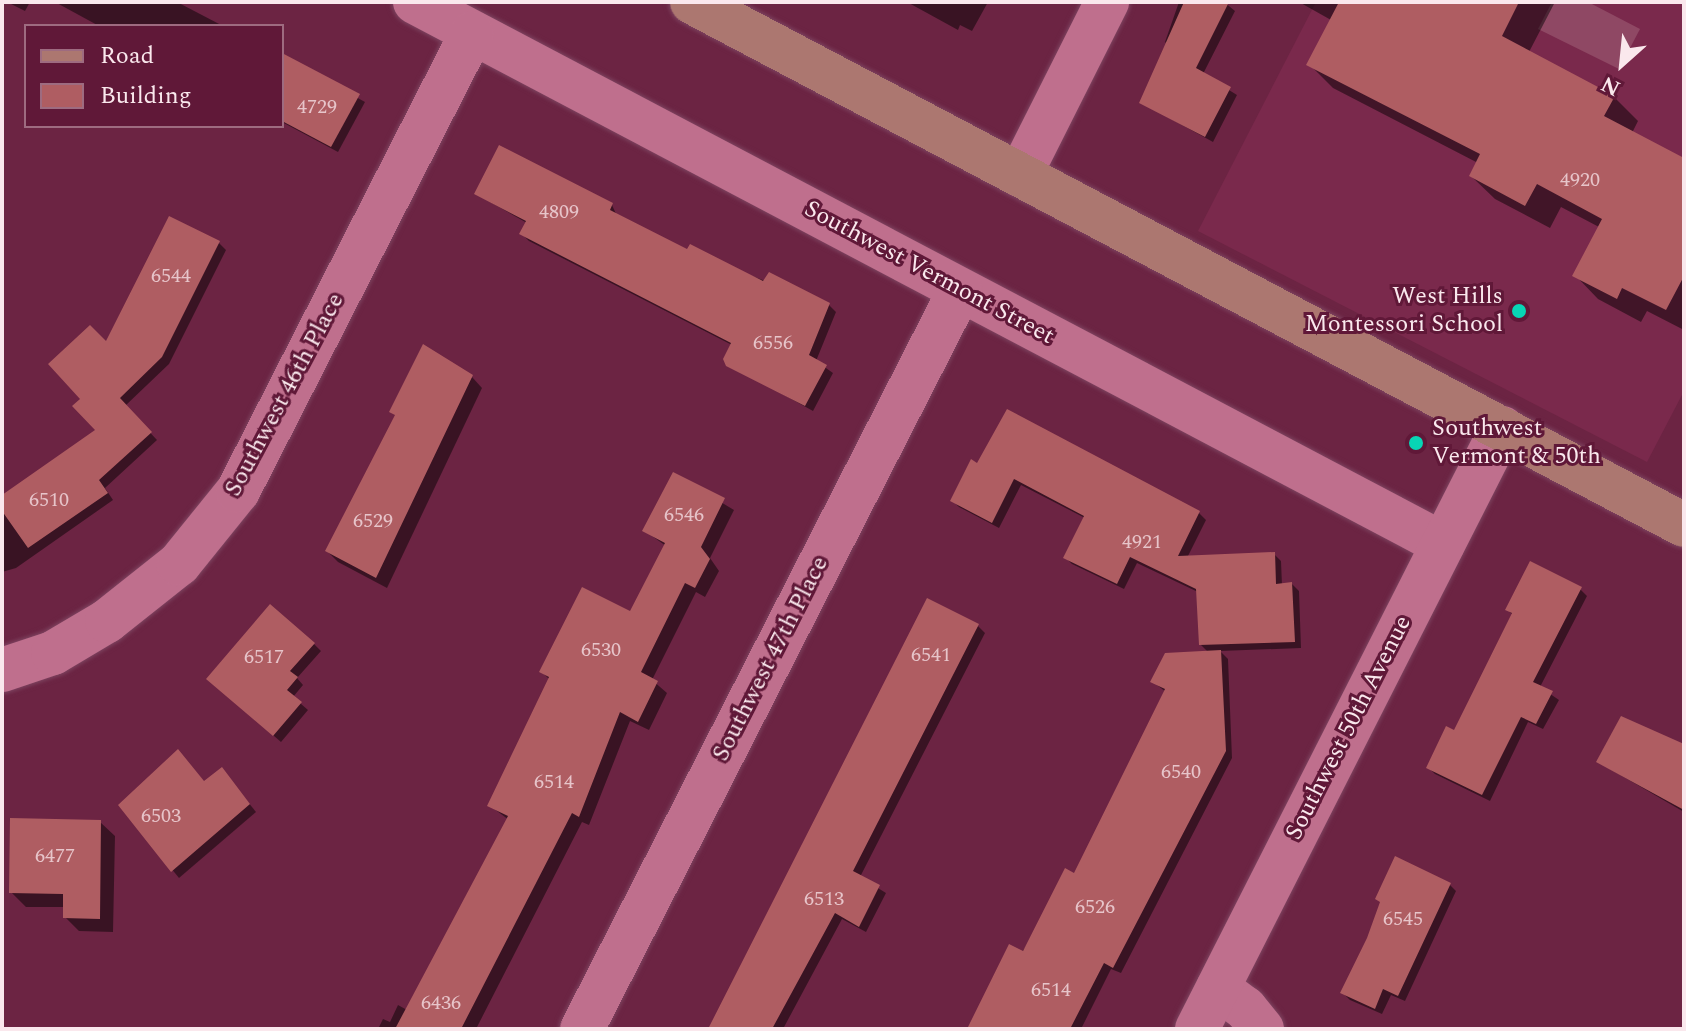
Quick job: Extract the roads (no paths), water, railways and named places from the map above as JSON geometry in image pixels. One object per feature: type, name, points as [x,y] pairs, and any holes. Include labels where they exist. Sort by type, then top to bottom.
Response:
[{"type":"main road","points":[[692,2],[1684,525]]},
{"type":"street","name":"Southwest Vermont Street","points":[[415,2],[1443,544]]},
{"type":"street","points":[[1020,175],[1107,2]]},
{"type":"street","name":"Southwest 46th Place","points":[[2,670],[53,653],[107,621],[179,564],[238,491],[472,33]]},
{"type":"street","name":"Southwest 47th Place","points":[[582,1029],[960,290]]},
{"type":"street","name":"Southwest 50th Avenue","points":[[1197,1029],[1502,428]]},
{"type":"street","points":[[1218,988],[1245,1008],[1262,1029]]},
{"type":"place","name":"West Hills Montessori School","points":[[1519,311]]},
{"type":"place","name":"Southwest Vermont & 50th","points":[[1416,443]]}]
